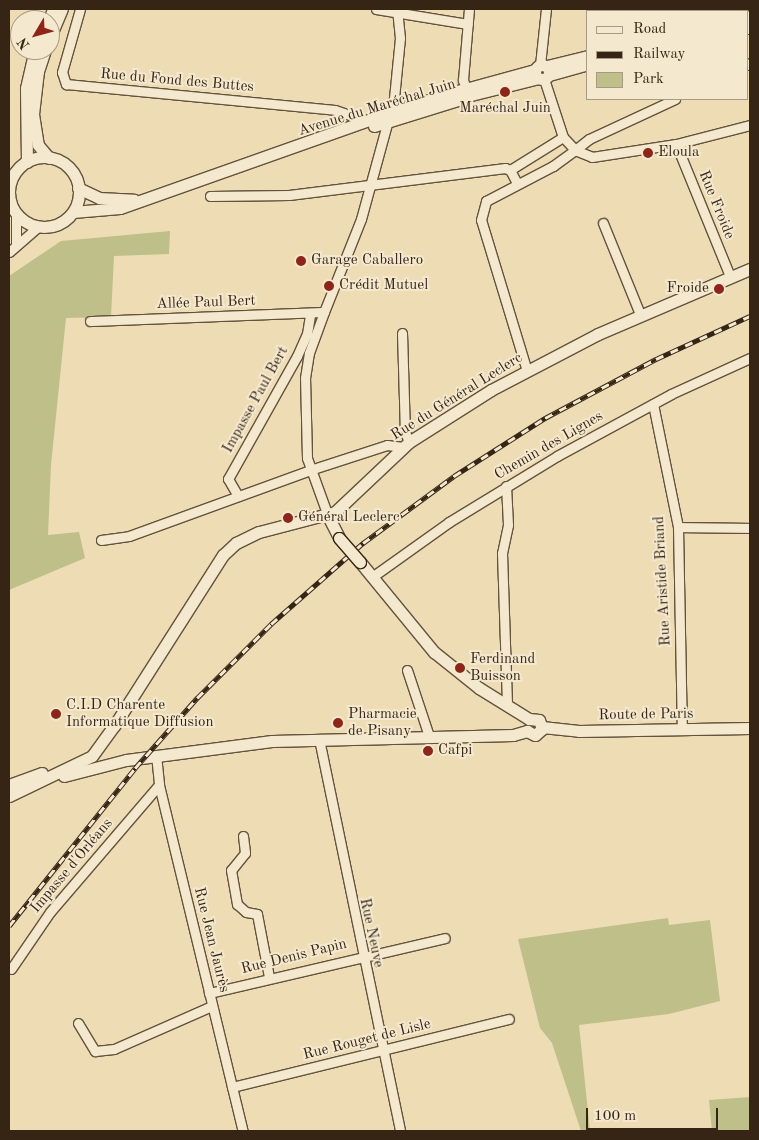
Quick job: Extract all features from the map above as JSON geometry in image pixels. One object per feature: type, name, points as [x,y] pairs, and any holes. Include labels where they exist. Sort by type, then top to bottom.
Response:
[{"type":"main road","name":"Avenue du Maréchal Juin","points":[[542,72],[586,57]]},
{"type":"main road","points":[[27,162],[26,88],[33,60]]},
{"type":"main road","points":[[42,60],[38,71],[33,114],[38,145],[49,158],[69,168],[78,188],[73,212],[58,224],[38,227],[16,214],[9,196],[12,174],[27,162],[49,158]]},
{"type":"main road","name":"Avenue du Maréchal Juin","points":[[73,212],[106,211],[467,91],[542,72],[586,64]]},
{"type":"main road","name":"Avenue du Maréchal Juin","points":[[296,148],[360,123],[388,117]]},
{"type":"main road","name":"Avenue du Maréchal Juin","points":[[78,188],[99,198],[136,200]]},
{"type":"main road","name":"Rue du Général Leclerc","points":[[92,756],[114,726],[223,555],[247,536],[328,516],[342,507],[390,457],[406,445],[527,371],[640,314],[750,269]]},
{"type":"main road","points":[[24,789],[126,760],[156,755],[272,741],[513,735],[528,725],[507,704],[479,688],[434,652],[339,538],[328,516]]},
{"type":"main road","name":"Route de Paris","points":[[528,725],[535,735],[542,727],[580,731],[750,728]]},
{"type":"main road","points":[[9,786],[92,756],[126,760]]},
{"type":"main road","points":[[9,796],[92,756]]},
{"type":"street","name":"Rue du Fond des Buttes","points":[[80,9],[62,72],[66,84],[336,110],[355,117],[360,123]]},
{"type":"street","points":[[376,9],[398,10],[468,24]]},
{"type":"street","points":[[467,91],[463,80],[469,9]]},
{"type":"street","points":[[546,9],[542,72],[562,137],[575,150],[592,157],[676,144],[750,125]]},
{"type":"street","points":[[328,516],[310,472],[304,427],[304,385],[309,353],[324,312],[350,252],[371,186],[388,117],[400,38],[398,10]]},
{"type":"street","points":[[527,371],[480,213],[486,201],[517,183],[553,166],[589,139],[673,100]]},
{"type":"street","points":[[210,196],[289,194],[371,186],[484,171],[510,170],[562,137]]},
{"type":"street","name":"Rue Froide","points":[[676,144],[730,276]]},
{"type":"street","points":[[510,170],[517,183]]},
{"type":"street","points":[[16,214],[16,245]]},
{"type":"street","points":[[603,223],[640,314]]},
{"type":"street","points":[[9,252],[38,227]]},
{"type":"street","name":"Allée Paul Bert","points":[[90,321],[324,312]]},
{"type":"street","name":"Impasse Paul Bert","points":[[238,496],[228,479],[297,356],[307,334],[310,314]]},
{"type":"street","points":[[101,540],[129,536],[386,445],[406,445],[402,333]]},
{"type":"street","name":"Chemin des Lignes","points":[[372,577],[506,486],[653,404],[750,358]]},
{"type":"street","name":"Rue Aristide Briand","points":[[653,404],[678,527],[682,729]]},
{"type":"street","points":[[506,486],[508,526],[502,553],[507,704]]},
{"type":"street","points":[[678,527],[750,528]]},
{"type":"street","points":[[407,670],[429,736]]},
{"type":"street","name":"Rue Neuve","points":[[319,739],[362,955],[400,1131]]},
{"type":"street","name":"Rue Jean Jaurès","points":[[156,755],[159,785],[243,1131]]},
{"type":"street","name":"Impasse d'Orléans","points":[[11,969],[50,912],[159,785]]},
{"type":"street","points":[[243,836],[245,853],[231,870],[237,904],[246,912],[257,914],[269,978]]},
{"type":"street","name":"Rue Denis Papin","points":[[209,992],[362,955],[445,938]]},
{"type":"street","points":[[78,1023],[95,1051],[104,1050],[212,1006]]},
{"type":"street","name":"Rue Rouget de Lisle","points":[[232,1087],[509,1019]]},
{"type":"green space","points":[[170,231],[169,254],[114,256],[111,317],[66,318],[51,465],[48,535],[79,532],[85,558],[9,590],[9,276],[61,241]]},
{"type":"green space","points":[[668,918],[669,925],[710,920],[720,1001],[669,1014],[579,1025],[590,1131],[581,1131],[552,1043],[540,1028],[518,939]]},
{"type":"green space","points":[[750,1097],[750,1131],[712,1131],[709,1100]]},
{"type":"railway","points":[[9,926],[135,768],[197,698],[271,624],[363,543],[454,476],[545,418],[656,359],[750,316]]},
{"type":"place","name":"Maréchal Juin","points":[[505,92]]},
{"type":"place","name":"Eloula","points":[[648,153]]},
{"type":"place","name":"Garage Caballero","points":[[301,261]]},
{"type":"place","name":"Crédit Mutuel","points":[[329,286]]},
{"type":"place","name":"Froide","points":[[719,289]]},
{"type":"place","name":"Général Leclerc","points":[[288,518]]},
{"type":"place","name":"Ferdinand Buisson","points":[[460,668]]},
{"type":"place","name":"C.I.D Charente Informatique Diffusion","points":[[56,714]]},
{"type":"place","name":"Pharmacie de Pisany","points":[[338,723]]},
{"type":"place","name":"Cafpi","points":[[428,751]]}]
